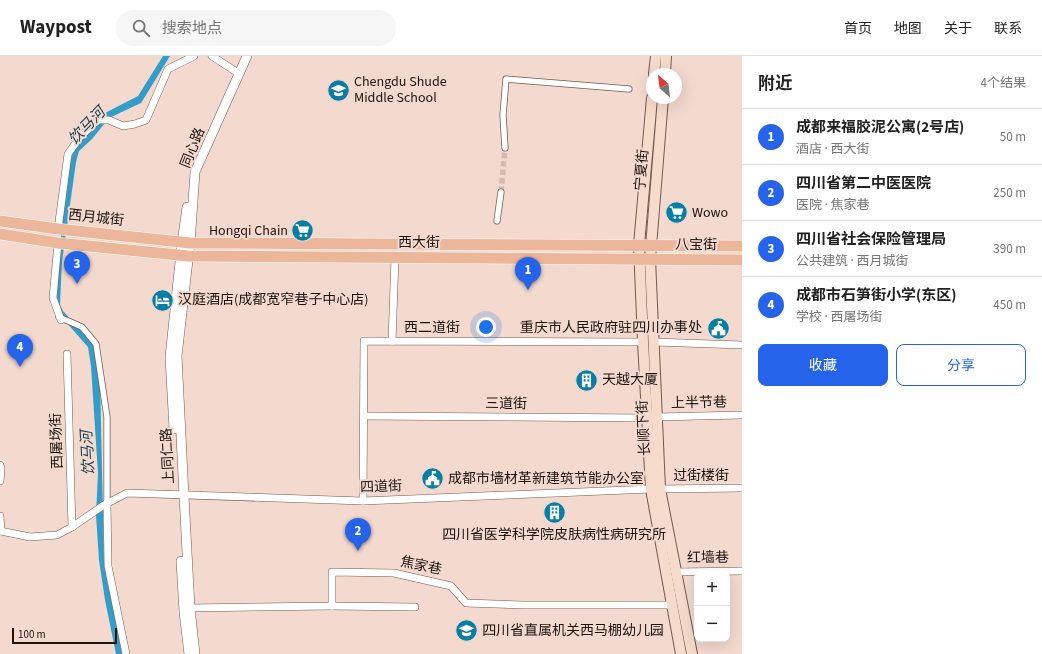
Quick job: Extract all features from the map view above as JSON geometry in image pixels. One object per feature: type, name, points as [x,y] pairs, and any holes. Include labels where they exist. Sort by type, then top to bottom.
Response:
[{"type":"main road","points":[[655,68],[656,56]]},
{"type":"main road","points":[[665,68],[666,56]]},
{"type":"main road","name":"宁夏街","points":[[645,245],[652,104]]},
{"type":"main road","name":"宁夏街","points":[[645,245],[662,104]]},
{"type":"main road","name":"西月城街","points":[[0,221],[186,243]]},
{"type":"main road","name":"西月城街","points":[[0,234],[58,243],[184,256]]},
{"type":"main road","name":"西大街","points":[[186,243],[645,245]]},
{"type":"main road","name":"八宝街","points":[[645,245],[742,246]]},
{"type":"main road","name":"长顺下街","points":[[645,245],[643,342],[652,417],[656,489],[671,605],[681,654]]},
{"type":"main road","name":"西大街","points":[[184,256],[645,259]]},
{"type":"main road","name":"八宝街","points":[[645,259],[742,260]]},
{"type":"main road","name":"长顺下街","points":[[645,259],[654,342],[652,417]]},
{"type":"main road","name":"长顺下街","points":[[656,489],[676,572],[692,654]]},
{"type":"street","points":[[58,229],[68,154],[80,137],[99,120],[109,120],[122,126],[135,124],[146,120],[168,69],[194,56]]},
{"type":"street","points":[[212,56],[235,71]]},
{"type":"street","points":[[186,243],[193,168],[242,56]]},
{"type":"street","name":"同心路","points":[[184,256],[195,172],[247,56]]},
{"type":"street","points":[[505,148],[503,115],[506,79],[629,89]]},
{"type":"street","points":[[496,221],[501,192]]},
{"type":"street","points":[[58,243],[53,298],[61,319],[82,327],[96,344],[106,417],[108,566],[126,654]]},
{"type":"street","name":"上同仁路","points":[[184,256],[177,356],[181,496],[195,654]]},
{"type":"street","points":[[392,341],[395,258]]},
{"type":"street","name":"西二道街","points":[[364,416],[364,341],[643,342]]},
{"type":"street","points":[[654,342],[742,345]]},
{"type":"street","name":"西屠场街","points":[[67,354],[72,527]]},
{"type":"street","name":"上半节巷","points":[[652,417],[742,415]]},
{"type":"street","points":[[363,501],[364,416]]},
{"type":"street","name":"三道街","points":[[364,416],[652,417]]},
{"type":"street","points":[[0,465],[2,468],[0,481]]},
{"type":"street","name":"过街楼街","points":[[656,489],[742,488]]},
{"type":"street","name":"四道街","points":[[1,531],[30,536],[57,535],[72,527],[106,504],[127,493],[363,501],[656,489]]},
{"type":"street","points":[[181,496],[184,612],[189,654]]},
{"type":"street","points":[[0,516],[1,531]]},
{"type":"street","name":"红墙巷","points":[[676,572],[742,570]]},
{"type":"street","name":"焦家巷","points":[[332,606],[332,572],[394,573],[444,584],[451,586],[466,603],[523,605],[671,605]]},
{"type":"street","points":[[190,608],[332,606],[415,607]]},
{"type":"water","points":[[163,56],[170,56],[141,103],[109,118],[92,139],[79,151],[76,162],[62,262],[60,305],[63,311],[95,346],[100,378],[104,561],[122,654],[116,654],[105,600],[99,560],[96,515],[98,473],[91,366],[88,347],[66,322],[54,300],[68,171],[73,151],[105,113],[138,96]]},
{"type":"tunnel","points":[[501,192],[505,148]]},
{"type":"place","name":"Chengdu Shude Middle School","points":[[338,90]]},
{"type":"place","name":"Wowo","points":[[676,213]]},
{"type":"place","name":"Hongqi Chain","points":[[303,231]]},
{"type":"place","name":"四川省社会保险管理局","points":[[77,284]]},
{"type":"place","name":"成都来福胶泥公寓(2号店)","points":[[528,290]]},
{"type":"place","name":"汉庭酒店(成都宽窄巷子中心店)","points":[[162,300]]},
{"type":"place","name":"重庆市人民政府驻四川办事处","points":[[718,328]]},
{"type":"place","name":"成都市石笋街小学(东区)","points":[[20,367]]},
{"type":"place","name":"天越大厦","points":[[587,380]]},
{"type":"place","name":"成都市墙材革新建筑节能办公室","points":[[432,479]]},
{"type":"place","name":"四川省医学科学院皮肤病性病研究所","points":[[554,513]]},
{"type":"place","name":"四川省第二中医医院","points":[[358,551]]},
{"type":"place","name":"四川省直属机关西马棚幼儿园","points":[[466,631]]},
{"type":"water label","name":"饮马河","points":[[87,126]]},
{"type":"water label","name":"饮马河","points":[[88,453]]}]
